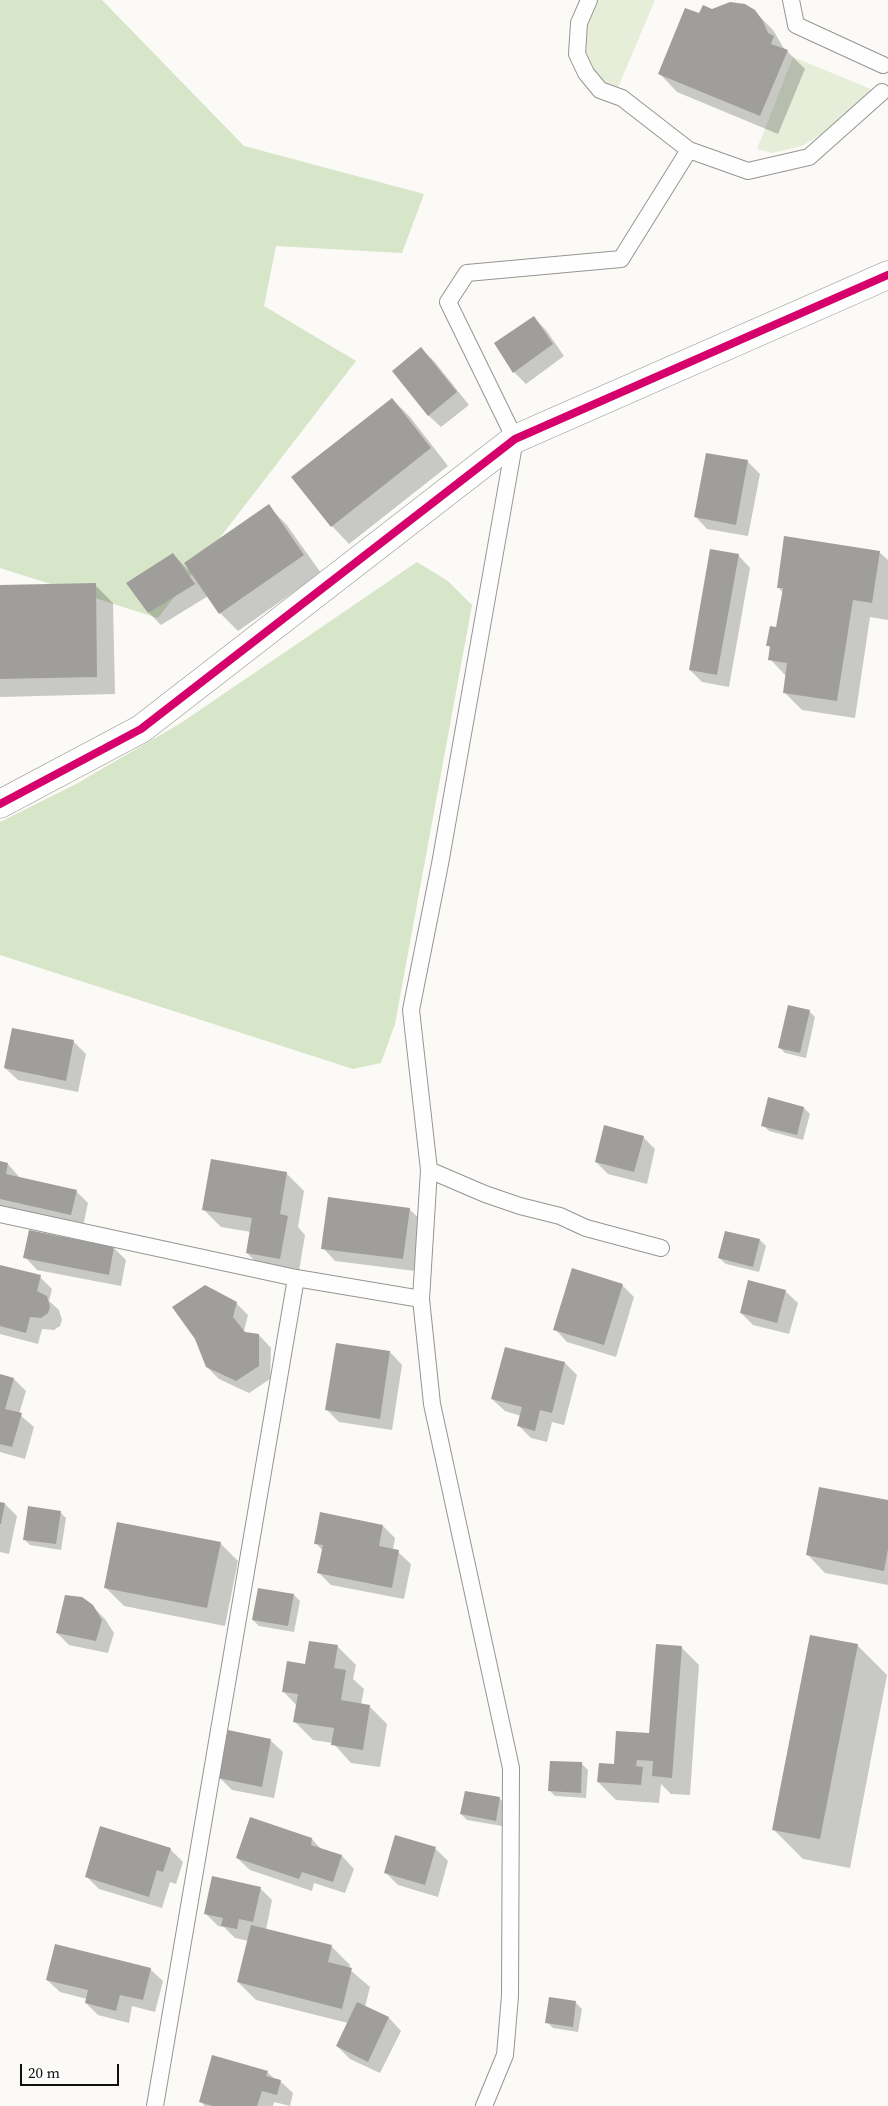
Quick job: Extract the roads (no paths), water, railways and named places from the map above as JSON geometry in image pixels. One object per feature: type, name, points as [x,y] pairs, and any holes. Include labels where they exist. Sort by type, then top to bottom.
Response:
[{"type":"street","points":[[0,804],[141,729],[515,438],[888,275]]},
{"type":"lane","points":[[589,0],[579,23],[577,54],[586,73],[600,90],[622,98],[689,150],[748,171],[809,157],[882,92]]},
{"type":"lane","points":[[791,0],[796,24],[883,65]]},
{"type":"lane","points":[[484,2106],[505,2055],[510,1996],[511,1768],[432,1404],[420,1299],[429,1170],[411,1010],[440,864],[515,438],[448,302],[467,273],[621,259],[689,150]]},
{"type":"lane","points":[[429,1170],[485,1194],[520,1206],[560,1216],[586,1228],[661,1248]]},
{"type":"lane","points":[[0,1214],[296,1278],[420,1299]]},
{"type":"lane","points":[[155,2106],[296,1278]]}]
